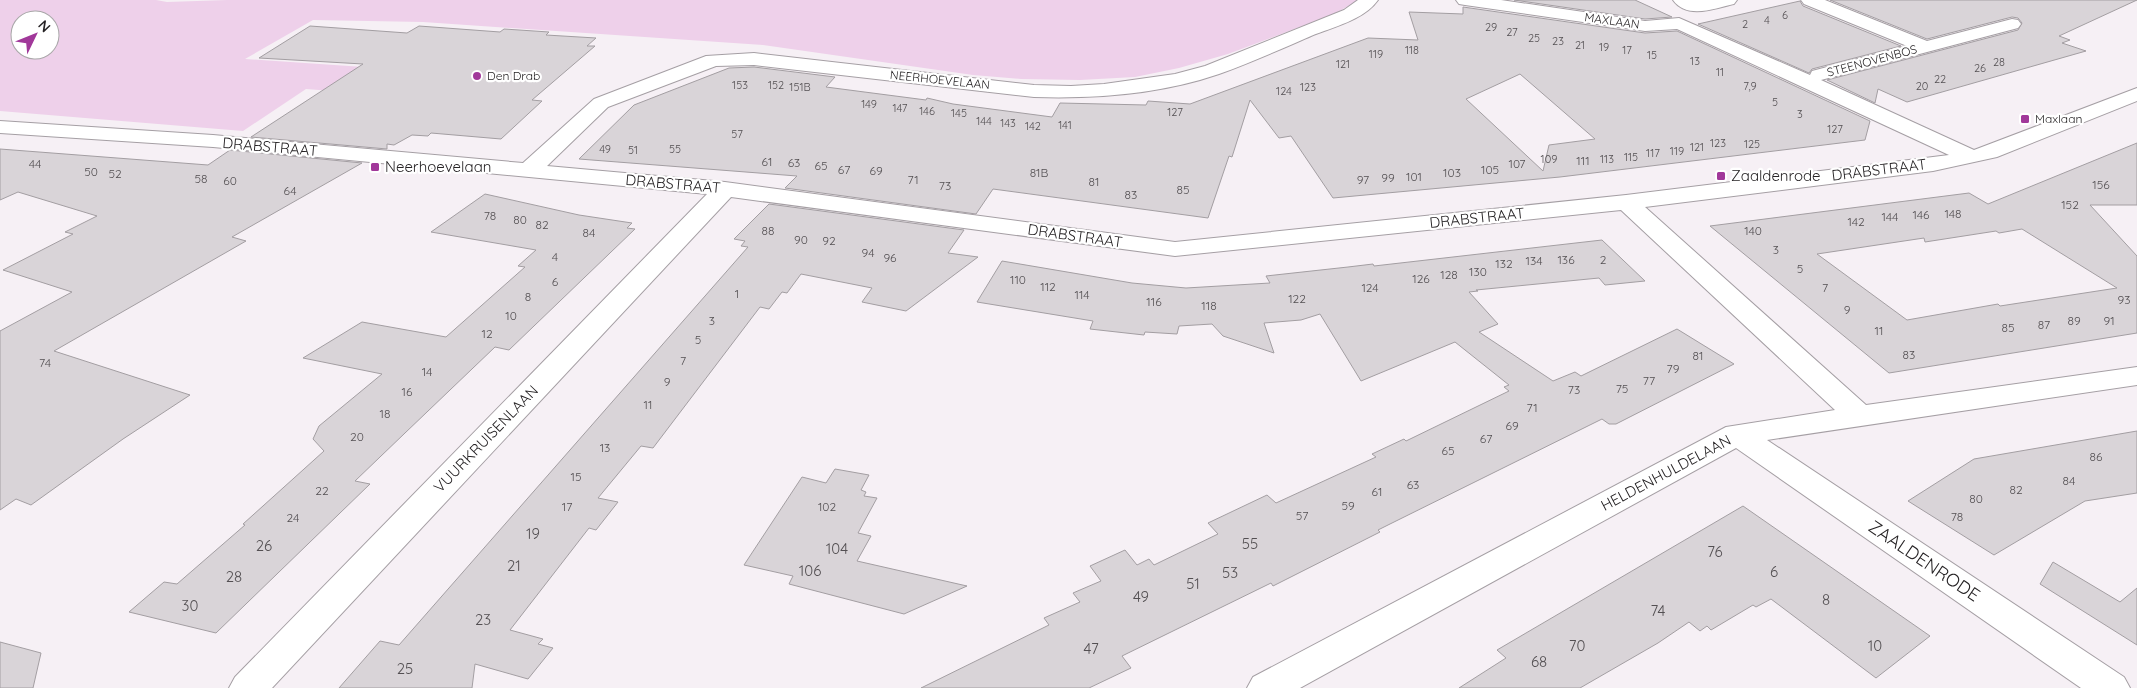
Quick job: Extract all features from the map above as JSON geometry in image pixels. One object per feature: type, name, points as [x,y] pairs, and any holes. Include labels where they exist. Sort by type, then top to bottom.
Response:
[{"type":"street","name":"NEERHOEVELAAN","points":[[528,171],[601,103],[713,60],[754,59],[1034,91],[1071,92],[1104,90],[1176,80],[1212,70],[1350,14],[1369,0]]},
{"type":"street","name":"MAXLAAN","points":[[1464,0],[1645,26],[1678,23],[1972,157]]},
{"type":"street","points":[[1678,23],[1690,4],[1728,0]]},
{"type":"street","name":"STEENOVENBOS","points":[[1810,0],[1926,46]]},
{"type":"street","name":"STEENOVENBOS","points":[[1819,75],[2012,24]]},
{"type":"street","name":"DRABSTRAAT","points":[[0,127],[213,141],[725,189],[1175,249],[1626,202],[1972,157],[2137,94]]},
{"type":"street","name":"VUURKRUISENLAAN","points":[[248,688],[725,189]]},
{"type":"street","points":[[1626,202],[1860,416]]},
{"type":"street","name":"HELDENHULDELAAN","points":[[1266,688],[1737,434],[2137,376]]},
{"type":"street","name":"ZAALDENRODE","points":[[1737,434],[2111,688]]},
{"type":"shaded area","points":[[0,0],[156,0],[167,2],[227,0],[1359,0],[1334,14],[1228,54],[1179,68],[1135,77],[1080,80],[1021,79],[973,75],[763,45],[423,22],[313,20],[245,59],[378,68],[345,92],[306,89],[243,131],[0,111]]},
{"type":"building","points":[[1514,0],[1635,0],[1672,17],[1645,19]]},
{"type":"building","points":[[1830,0],[2137,0],[2059,36],[2070,40],[2062,43],[2086,51],[1907,102],[1878,89],[1875,103],[1827,80],[2018,30],[2022,23],[2018,18],[2012,17],[1927,39]]},
{"type":"building","points":[[1800,1],[1803,6],[1901,46],[1812,69],[1809,73],[1698,24]]},
{"type":"building","points":[[1463,7],[1645,33],[1677,31],[1870,121],[1865,140],[1560,177],[1333,198],[1291,136],[1279,138],[1250,100],[1232,157],[1229,156],[1208,218],[993,189],[976,214],[785,188],[797,176],[579,159],[634,105],[729,68],[754,67],[835,77],[826,87],[926,100],[927,98],[953,104],[1052,117],[1060,103],[1146,105],[1148,101],[1190,104],[1368,38],[1418,40],[1409,12],[1463,14]],"holes":[[[1520,74],[1595,139],[1549,145],[1543,171],[1466,99]]]},
{"type":"building","name":"Den Drab","points":[[310,26],[407,33],[419,26],[500,32],[504,29],[549,32],[546,35],[596,38],[587,46],[595,46],[532,100],[542,101],[501,139],[431,133],[428,136],[412,135],[394,145],[387,144],[387,149],[251,137],[363,64],[259,58]]},
{"type":"building","points":[[2137,143],[2137,205],[2090,205],[2137,256],[2137,333],[1889,373],[1710,226],[1969,193],[1988,204]],"holes":[[[2022,229],[2117,288],[2000,306],[1998,304],[1907,320],[1817,254],[1924,238],[1925,242]]]},
{"type":"building","points":[[0,149],[208,165],[230,150],[362,163],[232,237],[246,241],[54,351],[190,395],[123,439],[31,505],[16,499],[0,510],[0,331],[72,292],[3,270],[73,234],[65,232],[97,216],[18,192],[0,200]]},
{"type":"building","points":[[485,194],[579,215],[632,223],[627,228],[635,229],[509,350],[495,347],[355,481],[370,484],[216,633],[129,612],[164,582],[177,584],[245,525],[243,524],[324,451],[313,439],[319,426],[382,374],[303,358],[362,322],[446,337],[525,267],[518,266],[536,250],[431,232]]},
{"type":"building","points":[[769,204],[964,230],[948,253],[978,257],[906,311],[862,302],[872,288],[801,274],[787,293],[782,292],[769,309],[760,307],[653,448],[641,446],[598,498],[618,502],[596,530],[589,528],[510,630],[543,639],[538,644],[553,648],[528,679],[475,664],[472,688],[339,688],[380,641],[399,645],[748,247],[741,246],[745,241],[734,239]]},
{"type":"building","points":[[1602,240],[1645,281],[1605,285],[1599,278],[1469,292],[1498,324],[1479,332],[1553,381],[1575,372],[1581,376],[1677,329],[1734,364],[1616,424],[1609,424],[1602,419],[1378,530],[1380,532],[1273,586],[1271,583],[1122,656],[1131,668],[1089,688],[921,688],[1049,625],[1044,618],[1080,602],[1073,593],[1101,581],[1090,566],[1125,550],[1137,565],[1149,559],[1154,565],[1218,534],[1208,523],[1267,495],[1276,503],[1376,457],[1372,454],[1404,439],[1406,441],[1509,391],[1504,387],[1509,385],[1455,342],[1361,381],[1320,314],[1301,320],[1264,323],[1274,353],[1223,336],[1212,324],[1179,326],[1177,334],[1145,332],[1144,335],[1090,329],[1093,321],[977,302],[1002,261],[1132,283],[1186,288],[1270,283],[1266,276],[1373,264],[1374,266]]},
{"type":"building","points":[[2137,431],[2137,493],[2085,501],[1994,555],[1908,501],[1974,459]]},
{"type":"building","points":[[835,469],[869,475],[861,490],[866,492],[864,496],[877,498],[858,533],[871,536],[857,561],[967,586],[904,614],[789,584],[793,576],[744,565],[802,477],[826,483]]},
{"type":"building","points":[[1743,506],[1930,636],[1876,678],[1771,599],[1756,607],[1753,605],[1711,630],[1707,626],[1700,631],[1689,622],[1658,643],[1580,688],[1459,688],[1506,658],[1497,650]]},
{"type":"building","points":[[2053,562],[2120,602],[2137,588],[2137,645],[2040,584]]},
{"type":"building","points":[[0,642],[41,653],[33,688],[0,688]]},
{"type":"place","name":"Den Drab","points":[[477,76]]},
{"type":"place","name":"Maxlaan","points":[[2025,119]]},
{"type":"place","name":"Neerhoevelaan","points":[[375,167]]},
{"type":"place","name":"Zaaldenrode","points":[[1721,176]]}]
